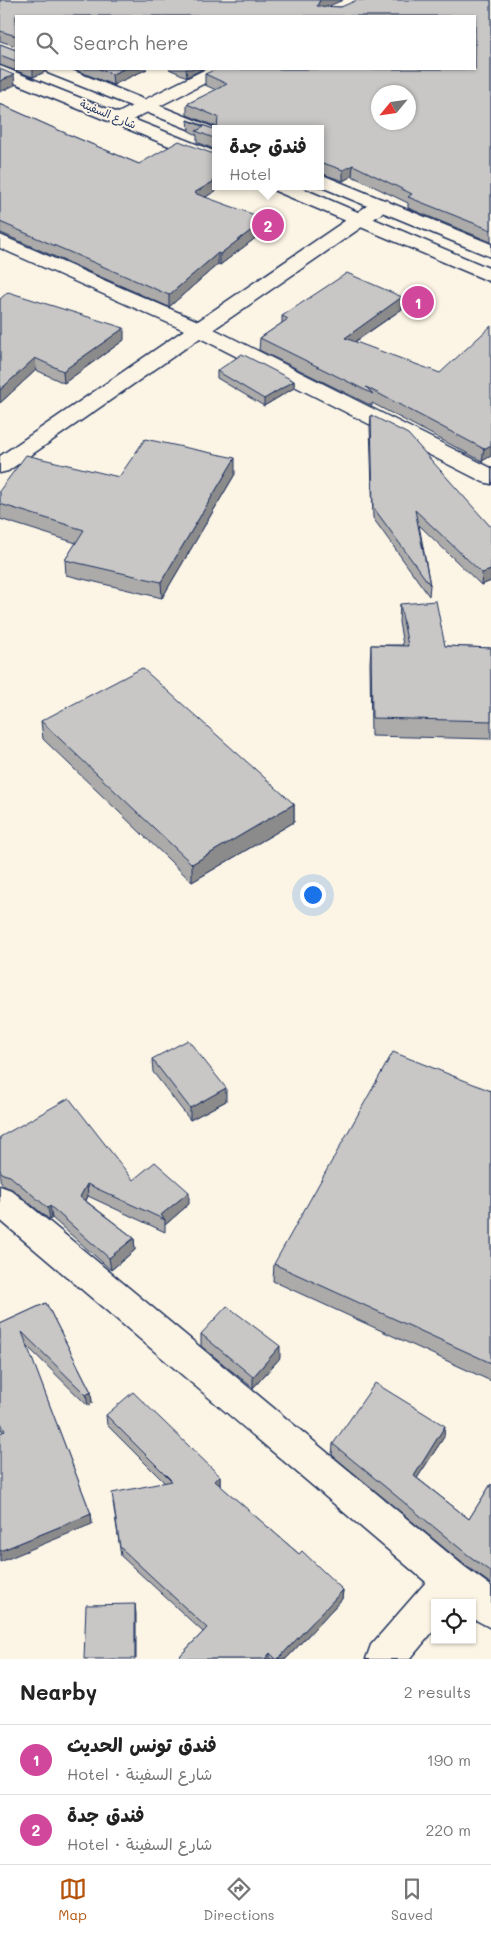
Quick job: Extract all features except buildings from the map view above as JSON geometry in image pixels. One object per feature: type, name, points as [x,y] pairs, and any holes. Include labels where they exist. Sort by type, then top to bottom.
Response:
[{"type":"street","name":"شارع السفينة","points":[[57,70],[146,104],[212,132]]},
{"type":"street","points":[[120,119],[146,104],[217,70]]},
{"type":"street","name":"شارع السفينة","points":[[0,71],[212,157]]},
{"type":"street","points":[[324,182],[491,251]]},
{"type":"street","points":[[289,190],[491,276]]},
{"type":"street","points":[[0,466],[381,205]]},
{"type":"street","points":[[2,244],[198,329],[491,477]]},
{"type":"street","points":[[0,1200],[452,1580],[491,1610]]},
{"type":"street","points":[[385,1659],[452,1580]]},
{"type":"place","name":"فندق جدة","points":[[268,225]]},
{"type":"place","name":"فندق تونس الحديث","points":[[418,302]]}]
